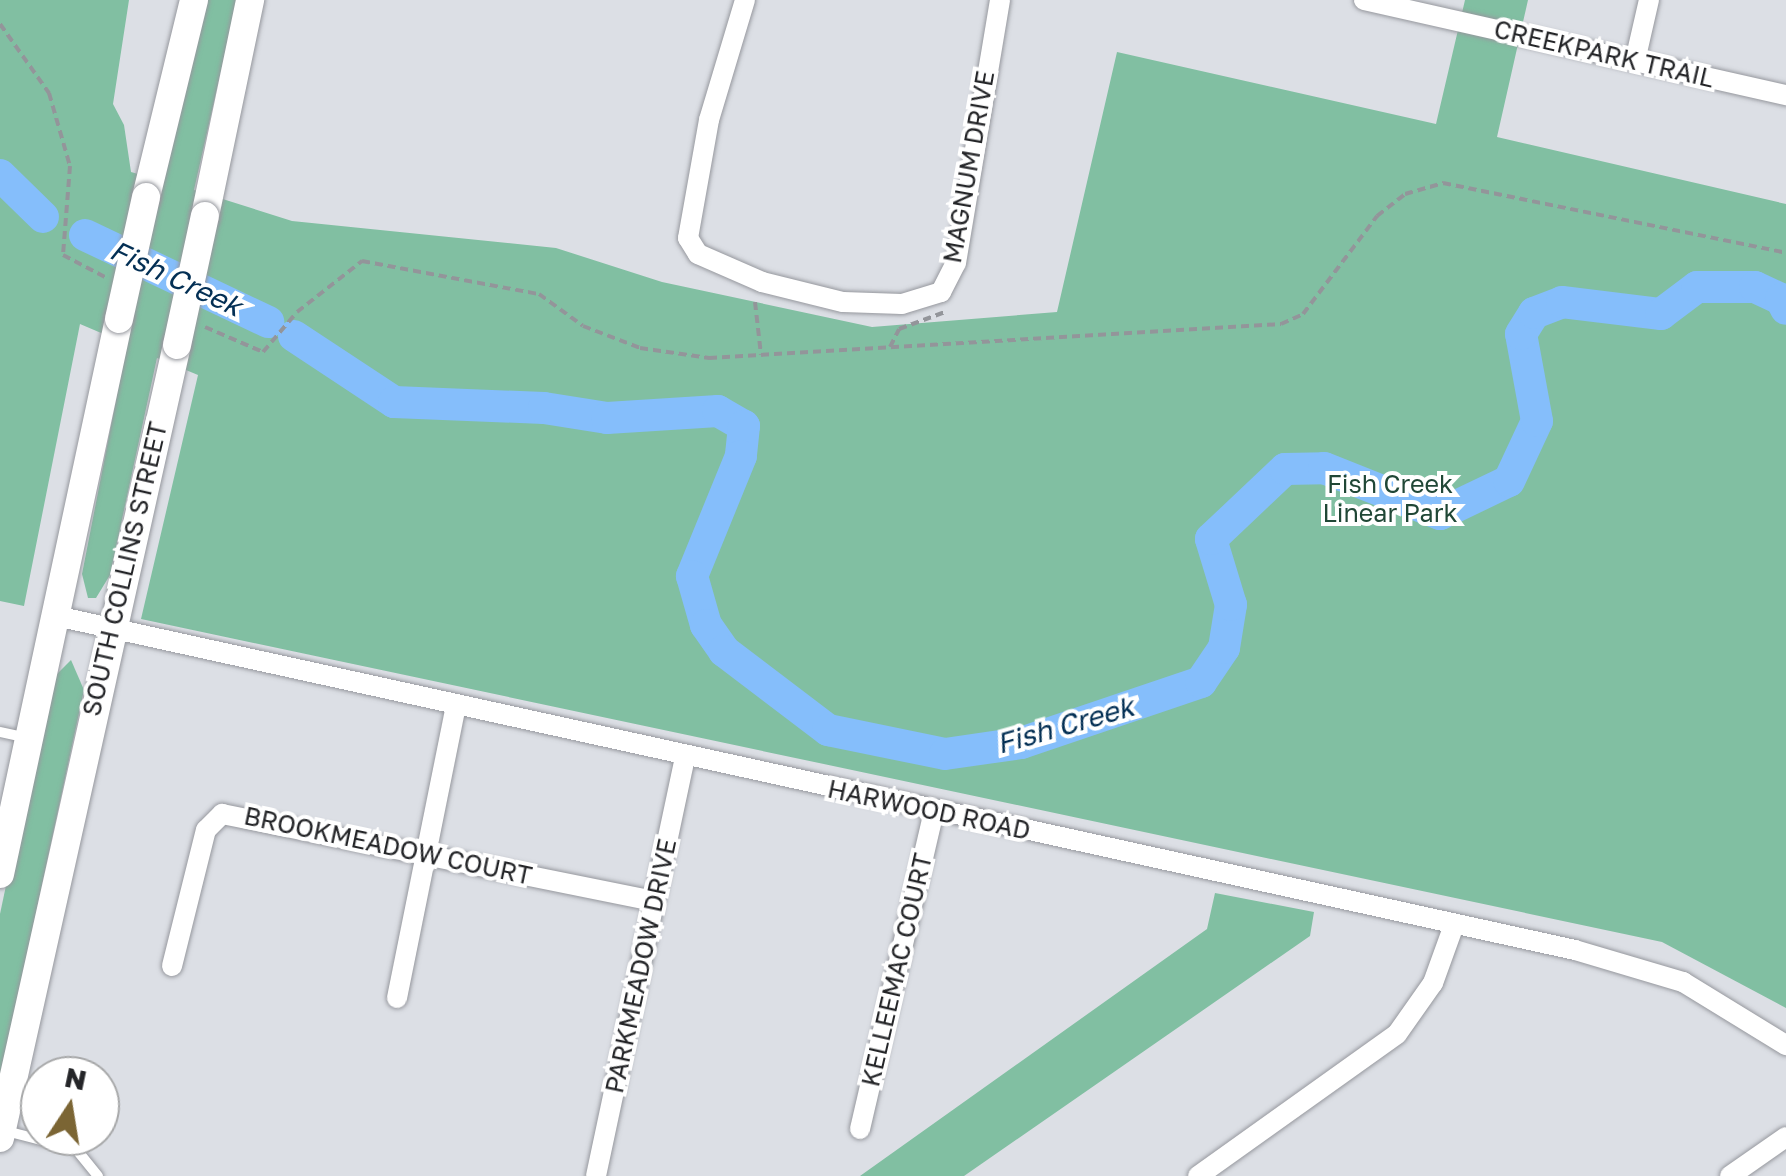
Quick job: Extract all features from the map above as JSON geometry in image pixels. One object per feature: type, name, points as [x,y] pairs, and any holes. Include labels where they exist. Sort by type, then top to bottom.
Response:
[{"type":"main road","points":[[0,874],[119,319],[194,0]]},
{"type":"main road","name":"SOUTH COLLINS STREET","points":[[1,1132],[250,0]]},
{"type":"street","name":"MAGNUM DRIVE","points":[[745,0],[688,215],[698,254],[724,270],[843,302],[902,304],[941,292],[956,263],[1000,0]]},
{"type":"street","name":"CREEKPARK TRAIL","points":[[1364,0],[1786,95]]},
{"type":"street","points":[[1635,61],[1650,0]]},
{"type":"street","name":"HARWOOD ROAD","points":[[56,616],[1574,950],[1683,982],[1786,1046]]},
{"type":"street","points":[[397,998],[456,706]]},
{"type":"street","name":"PARKMEADOW DRIVE","points":[[596,1176],[685,756]]},
{"type":"street","name":"KELLEEMAC COURT","points":[[860,1129],[934,811]]},
{"type":"street","name":"BROOKMEADOW COURT","points":[[172,966],[206,830],[222,814],[654,901]]},
{"type":"street","points":[[1198,1176],[1397,1034],[1433,984],[1454,925]]},
{"type":"street","points":[[1730,1176],[1786,1137]]},
{"type":"lane","points":[[0,732],[30,738]]},
{"type":"lane","points":[[1,1132],[76,1148],[98,1176]]},
{"type":"path","points":[[0,24],[50,93],[70,166],[64,255]]},
{"type":"path","points":[[749,296],[759,306],[761,355]]},
{"type":"green space","name":"Fish Creek Linear Park","points":[[0,0],[129,0],[113,104],[124,125],[131,172],[162,181],[203,0],[237,0],[194,190],[292,221],[556,248],[662,282],[872,327],[1057,312],[1117,52],[1436,124],[1465,0],[1528,0],[1497,137],[1786,204],[1786,1008],[1662,942],[141,619],[198,375],[157,358],[110,575],[96,598],[88,598],[82,574],[127,344],[80,324],[24,606],[0,601]]},
{"type":"green space","points":[[71,660],[84,690],[0,1080],[0,914],[49,682]]},
{"type":"green space","points":[[1215,893],[1314,912],[1310,936],[964,1176],[860,1176],[1207,929]]},
{"type":"waterway","name":"Fish Creek","points":[[0,175],[43,217]]},
{"type":"waterway","name":"Fish Creek","points":[[85,235],[268,322]]},
{"type":"waterway","name":"Fish Creek","points":[[294,336],[394,402],[544,408],[607,418],[718,411],[744,426],[741,456],[692,576],[706,625],[724,651],[828,730],[945,754],[1021,743],[1201,682],[1224,648],[1231,605],[1211,539],[1285,469],[1324,468],[1440,514],[1509,481],[1537,421],[1521,334],[1534,313],[1562,302],[1661,314],[1697,287],[1755,287],[1781,299],[1786,309]]}]
